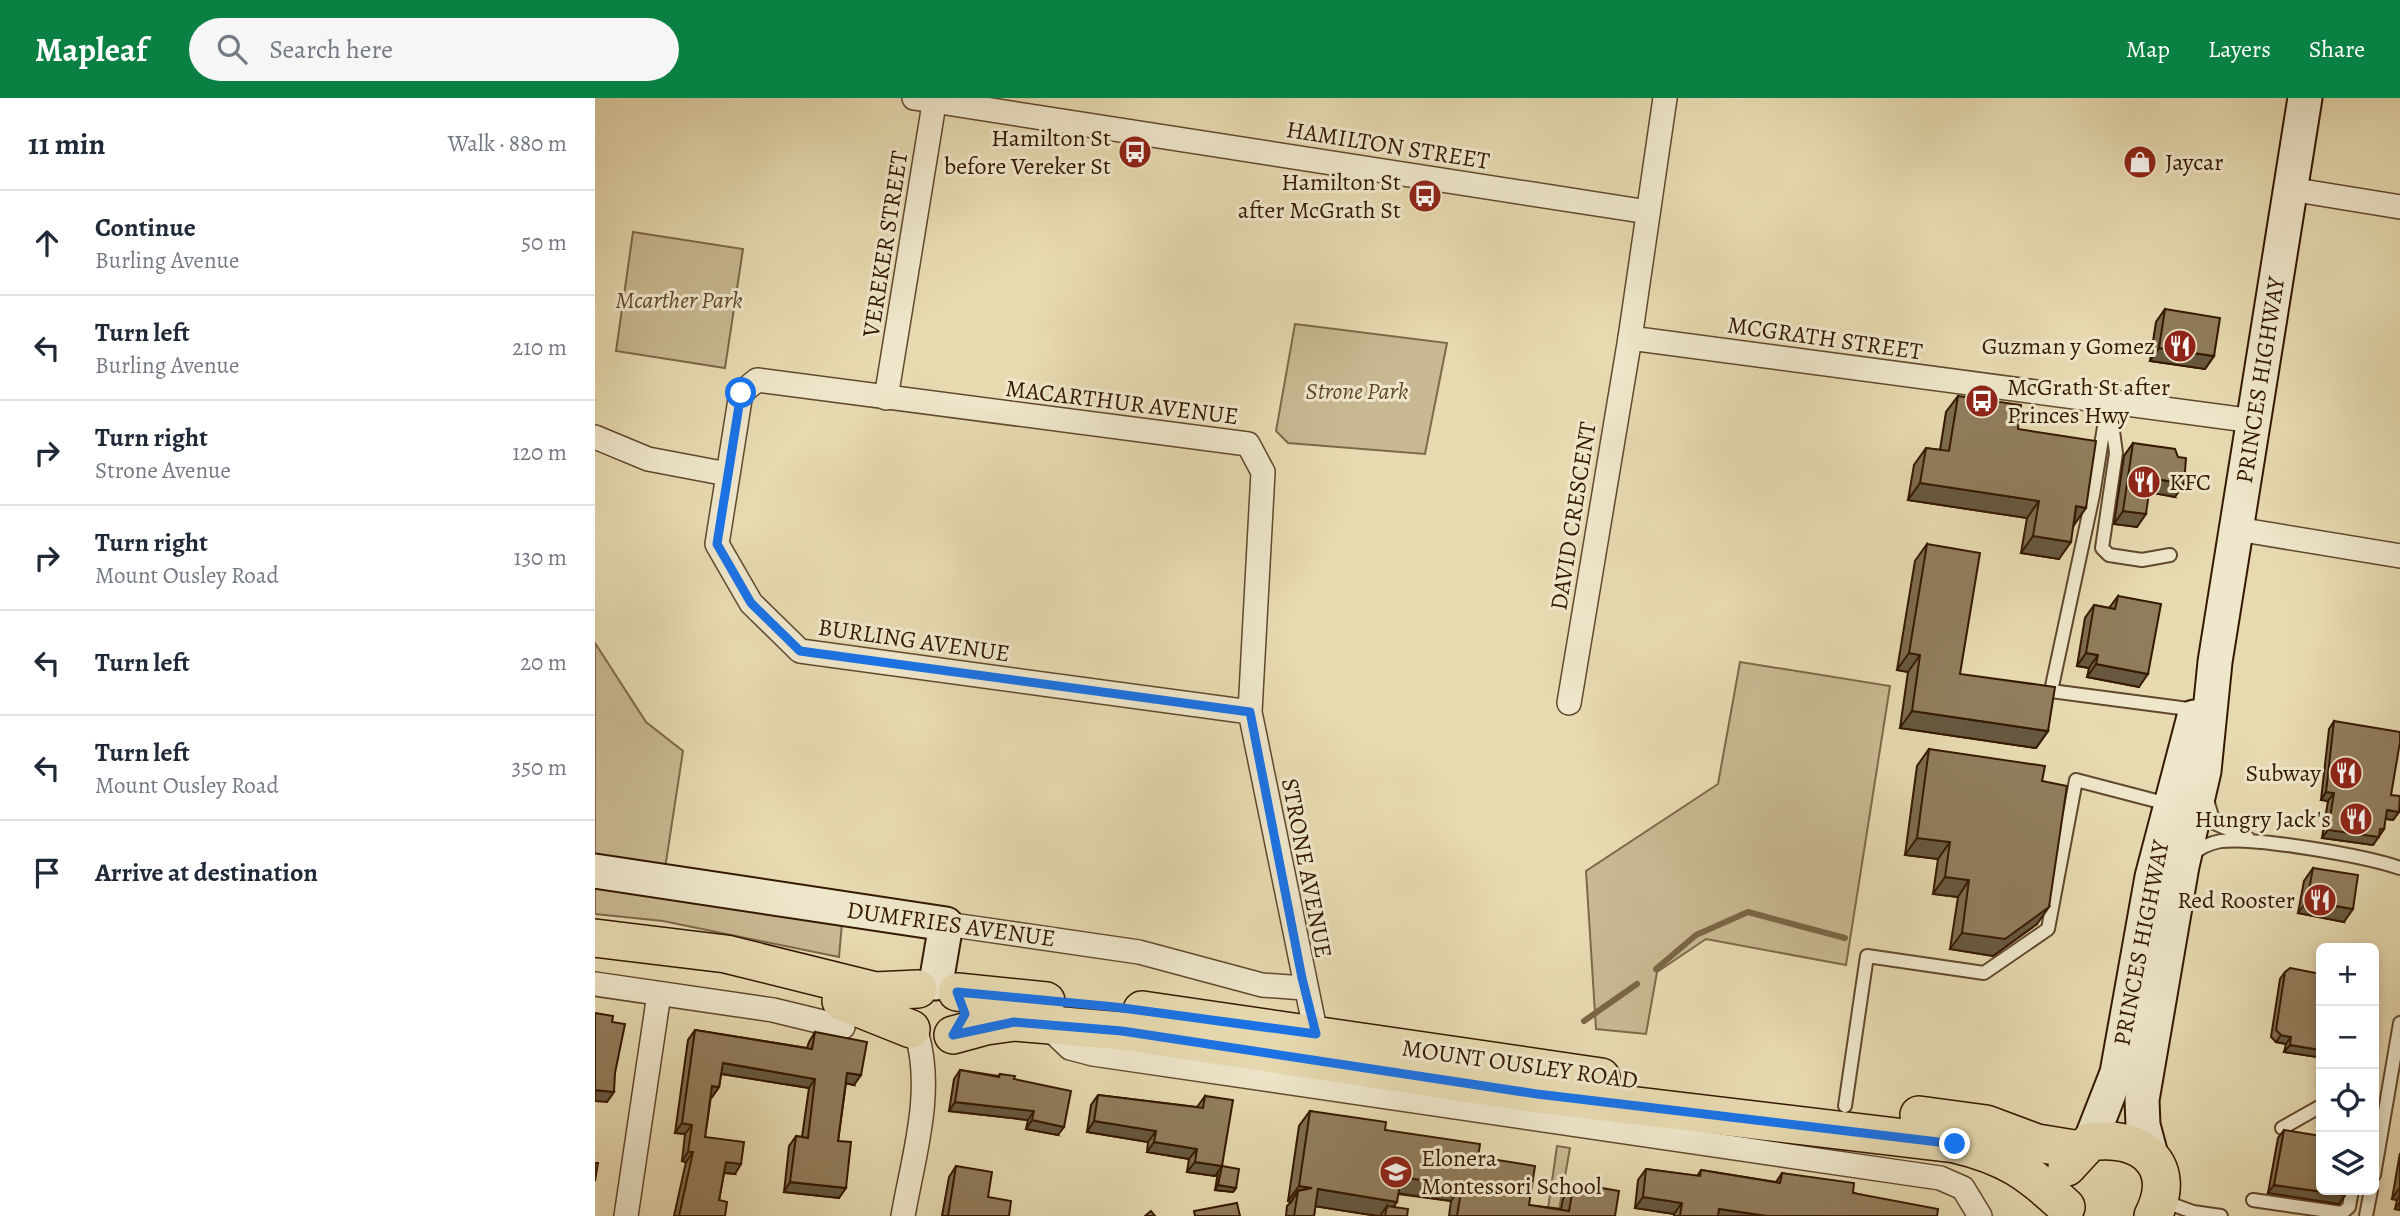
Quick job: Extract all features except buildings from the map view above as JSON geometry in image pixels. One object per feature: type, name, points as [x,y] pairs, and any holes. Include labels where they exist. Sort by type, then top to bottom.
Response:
[{"type":"main road","name":"PRINCES HIGHWAY","points":[[2152,1159],[2143,1125],[2142,1100],[2182,866],[2204,771],[2215,662],[2305,98]]},
{"type":"main road","name":"PRINCES HIGHWAY","points":[[2085,1146],[2117,1073],[2151,877],[2196,710],[2215,662]]},
{"type":"main road","name":"DUMFRIES AVENUE","points":[[595,871],[946,924]]},
{"type":"main road","points":[[937,988],[946,924]]},
{"type":"main road","name":"MOUNT OUSLEY ROAD","points":[[595,938],[726,954],[875,991],[937,988],[1142,1010],[1316,1034],[1848,1118],[1999,1156],[2030,1174],[2069,1212]]},
{"type":"main road","points":[[595,947],[770,980],[854,1005],[932,1035]]},
{"type":"main road","points":[[932,1035],[965,1014],[937,988]]},
{"type":"main road","points":[[932,1035],[906,1014],[907,1005],[937,988]]},
{"type":"main road","name":"MOUNT OUSLEY ROAD","points":[[932,1035],[1000,1023],[1122,1031],[1537,1094],[1848,1118],[1978,1123],[2037,1143],[2085,1146],[2126,1140],[2140,1147],[2152,1159]]},
{"type":"main road","points":[[2069,1212],[2062,1191],[2064,1175],[2070,1161],[2085,1146]]},
{"type":"main road","points":[[2152,1159],[2161,1186],[2156,1208]]},
{"type":"street","points":[[1630,338],[1665,98]]},
{"type":"street","name":"HAMILTON STREET","points":[[928,99],[1648,212]]},
{"type":"street","name":"VEREKER STREET","points":[[886,398],[928,99]]},
{"type":"street","points":[[2290,190],[2400,207]]},
{"type":"street","name":"MCGRATH STREET","points":[[1630,338],[2254,421]]},
{"type":"street","name":"DAVID CRESCENT","points":[[1569,703],[1630,338]]},
{"type":"street","name":"BURLING AVENUE","points":[[886,398],[757,380],[741,393],[717,544],[751,603],[800,651],[1250,712]]},
{"type":"street","name":"MACARTHUR AVENUE","points":[[886,398],[1248,444],[1263,472],[1250,712]]},
{"type":"street","points":[[595,437],[648,459],[727,474]]},
{"type":"street","points":[[2237,529],[2400,556]]},
{"type":"street","name":"STRONE AVENUE","points":[[1250,712],[1304,988],[1316,1034]]},
{"type":"street","name":"DUMFRIES AVENUE","points":[[946,924],[1139,952],[1262,985],[1304,988]]},
{"type":"street","points":[[595,984],[773,1010],[843,1027]]},
{"type":"street","points":[[626,1216],[659,994]]},
{"type":"street","points":[[1045,1024],[1064,1043],[1090,1054],[1951,1181],[1968,1194],[1980,1216]]},
{"type":"street","points":[[903,1216],[923,1091],[934,1059],[932,1035]]},
{"type":"street","points":[[1816,1160],[1838,1146],[1848,1118]]},
{"type":"lane","points":[[2108,402],[2116,453],[2102,548],[2109,555],[2142,561],[2170,555]]},
{"type":"lane","points":[[2108,402],[2092,495],[2051,691],[2196,710]]},
{"type":"lane","points":[[2204,771],[2209,813],[2214,823],[2224,830],[2268,845]]},
{"type":"lane","points":[[1848,1118],[1867,956],[1984,973],[2048,929],[2076,780],[2169,805]]},
{"type":"lane","points":[[2182,866],[2194,852],[2207,844],[2223,841],[2268,845],[2400,868]]},
{"type":"lane","points":[[2379,1146],[2400,1023]]},
{"type":"lane","points":[[2281,1128],[2316,1109]]},
{"type":"lane","points":[[2301,1117],[2316,1116]]},
{"type":"lane","points":[[2253,1200],[2342,1213],[2349,1207],[2351,1195]]},
{"type":"lane","points":[[2365,1215],[2370,1195]]},
{"type":"lane","points":[[2156,1208],[2221,1216]]},
{"type":"green space","name":"Mcarther Park","points":[[633,232],[743,249],[725,368],[616,351]]},
{"type":"green space","name":"Strone Park","points":[[1295,324],[1447,343],[1425,454],[1288,443],[1276,431]]},
{"type":"green space","points":[[595,643],[646,722],[683,751],[664,875],[595,863]]},
{"type":"green space","points":[[1740,662],[1890,686],[1846,965],[1706,939],[1657,972],[1646,1034],[1596,1029],[1586,871],[1718,784]]},
{"type":"green space","points":[[595,885],[842,923],[839,957],[663,921],[595,914]]},
{"type":"green space","points":[[1557,1146],[1570,1148],[1558,1216],[1547,1216]]},
{"type":"waterway","points":[[1656,969],[1696,935],[1748,912],[1845,938]]},
{"type":"waterway","points":[[1584,1021],[1637,984]]},
{"type":"place","name":"Hamilton St before Vereker St","points":[[1135,152]]},
{"type":"place","name":"Jaycar","points":[[2140,162]]},
{"type":"place","name":"Hamilton St after McGrath St","points":[[1425,196]]},
{"type":"place","name":"Guzman y Gomez","points":[[2180,346]]},
{"type":"place","name":"McGrath St after Princes Hwy","points":[[1982,401]]},
{"type":"place","name":"KFC","points":[[2144,482]]},
{"type":"place","name":"Subway","points":[[2346,773]]},
{"type":"place","name":"Hungry Jack's","points":[[2356,819]]},
{"type":"place","name":"Red Rooster","points":[[2320,900]]},
{"type":"place","name":"Elonera Montessori School","points":[[1396,1172]]},
{"type":"route","points":[[741,393],[717,544],[751,603],[800,651],[1250,712],[1302,978],[1316,1034],[1115,1007],[1014,1000],[957,992],[965,1014],[963,1023],[953,1035],[1014,1022],[1122,1031],[1537,1094],[1955,1144]]}]
